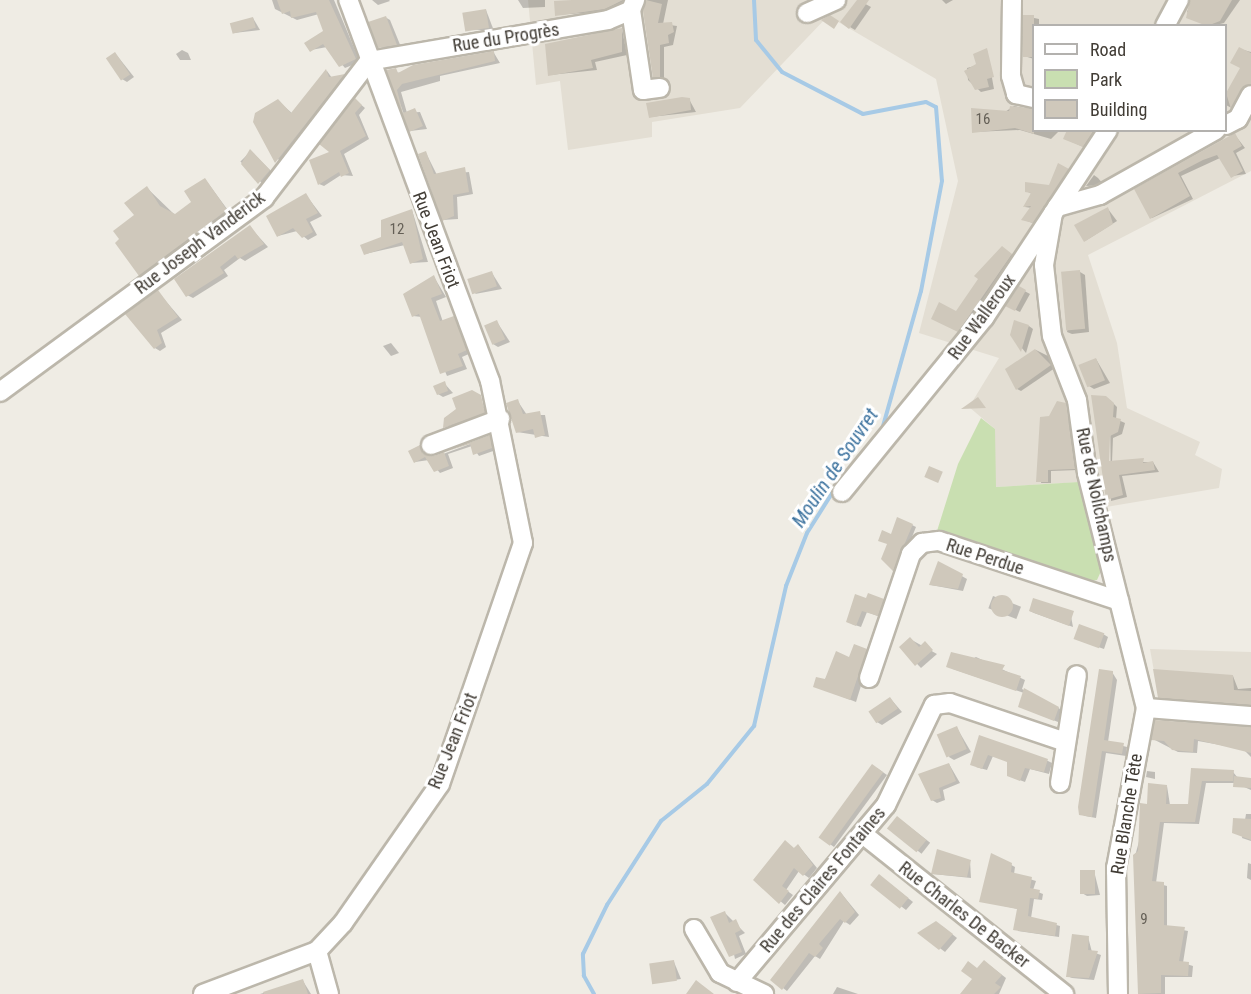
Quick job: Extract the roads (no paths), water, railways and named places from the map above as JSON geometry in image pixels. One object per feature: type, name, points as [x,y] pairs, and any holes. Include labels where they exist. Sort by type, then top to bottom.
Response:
[{"type":"street","name":"Rue Jean Friot","points":[[203,994],[317,951],[343,923],[440,784],[517,569],[521,514],[500,419],[348,0]]},
{"type":"street","points":[[807,13],[836,0]]},
{"type":"street","points":[[1012,0],[1011,76],[1016,94],[1032,98]]},
{"type":"street","points":[[1166,24],[1179,0]]},
{"type":"street","name":"Rue du Progrès","points":[[369,62],[541,34],[608,20],[633,5]]},
{"type":"street","points":[[633,5],[644,90],[660,88]]},
{"type":"street","name":"Rue Joseph Vanderick","points":[[0,392],[264,198],[369,62]]},
{"type":"street","points":[[1227,125],[1238,119],[1251,95]]},
{"type":"street","name":"Rue Walleroux","points":[[842,492],[978,326],[1107,132]]},
{"type":"street","points":[[1055,210],[1100,195],[1212,132]]},
{"type":"street","name":"Rue de Nolichamps","points":[[1055,210],[1044,265],[1052,336],[1077,400],[1087,473],[1146,708]]},
{"type":"street","points":[[431,446],[500,419]]},
{"type":"street","name":"Rue Perdue","points":[[869,678],[911,554],[922,543],[939,541],[1119,601]]},
{"type":"street","points":[[1060,783],[1077,675]]},
{"type":"street","name":"Rue des Claires Fontaines","points":[[737,982],[864,835],[898,786],[934,705],[950,703],[1066,742]]},
{"type":"street","points":[[1146,708],[1251,716]]},
{"type":"street","name":"Rue Blanche Tête","points":[[1118,994],[1116,868],[1146,708]]},
{"type":"street","name":"Rue Charles De Backer","points":[[864,835],[1064,994]]},
{"type":"street","points":[[694,929],[708,960],[737,982],[765,994]]},
{"type":"street","points":[[317,951],[329,994]]},
{"type":"waterway","name":"Moulin de Souvret","points":[[754,0],[756,40],[782,72],[863,114],[926,102],[936,107],[942,181],[921,291],[882,430]]},
{"type":"waterway","name":"Moulin de Souvret","points":[[594,994],[584,976],[583,954],[607,905],[661,821],[707,784],[754,726],[786,586],[807,533],[836,487]]}]
